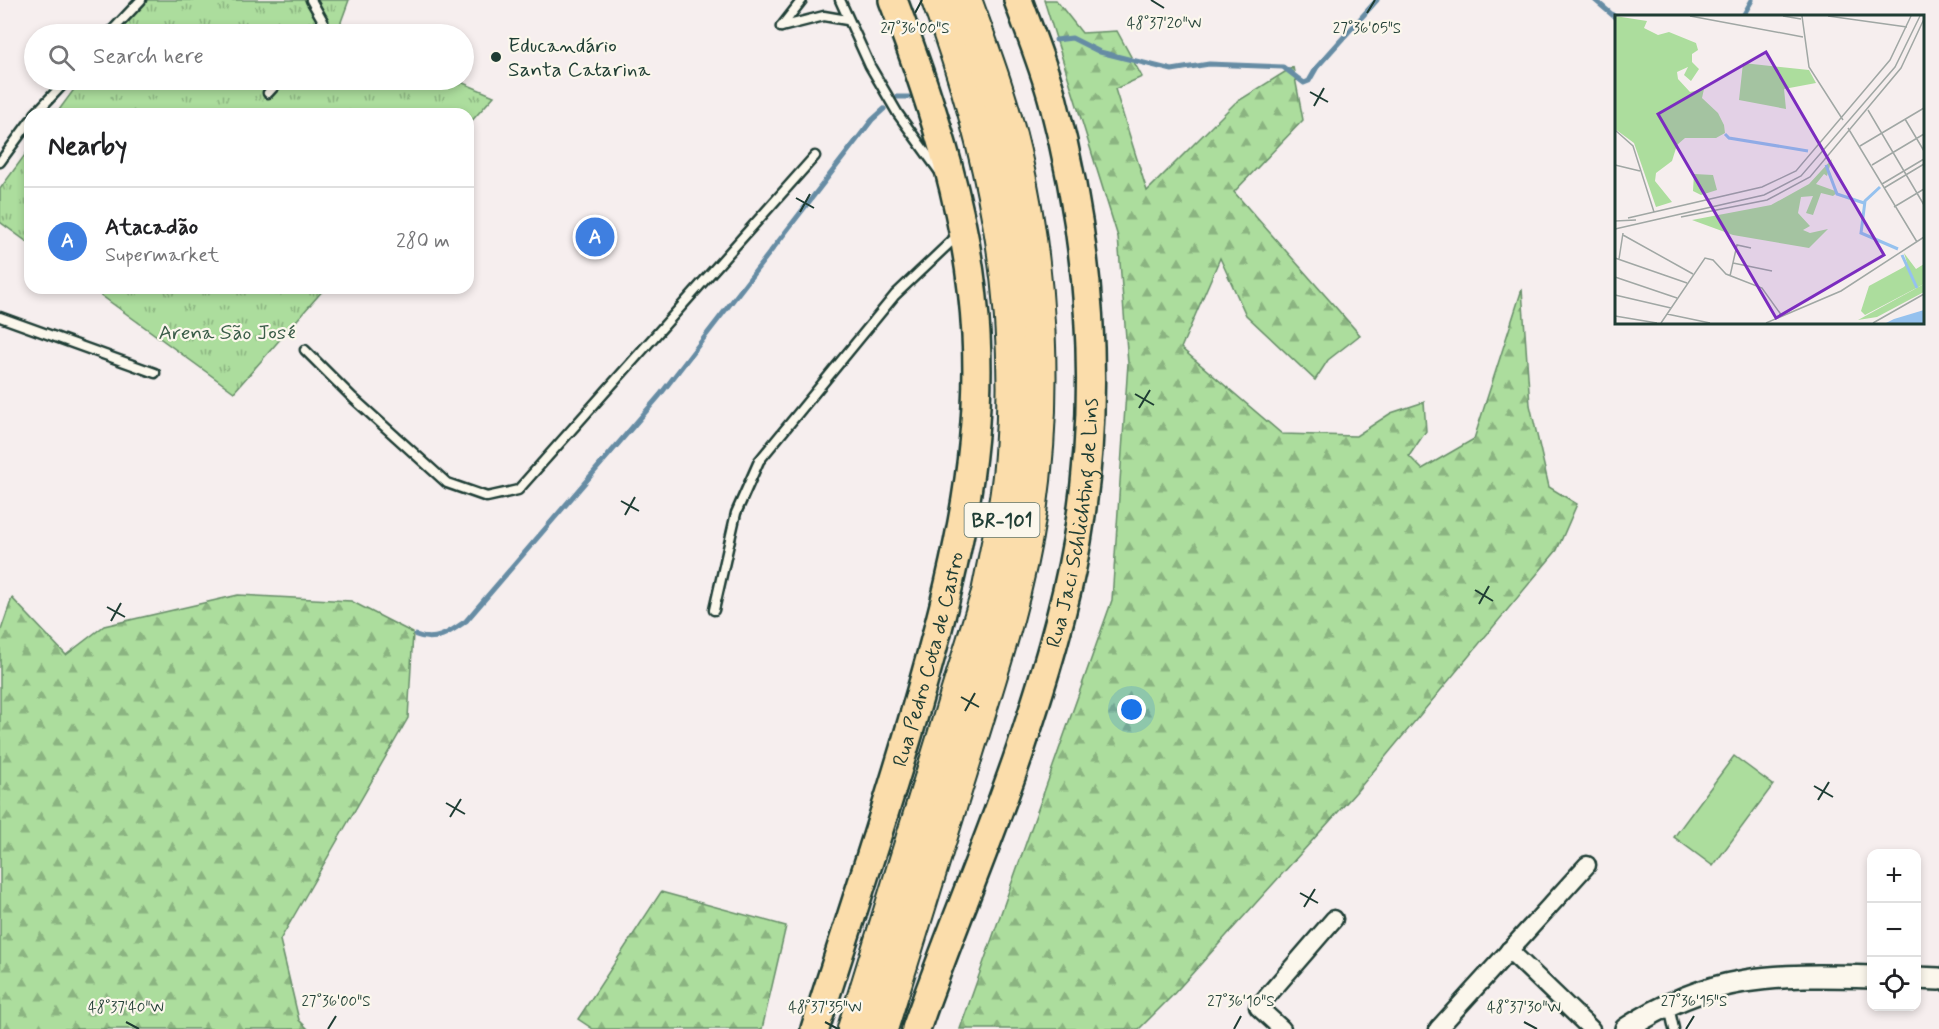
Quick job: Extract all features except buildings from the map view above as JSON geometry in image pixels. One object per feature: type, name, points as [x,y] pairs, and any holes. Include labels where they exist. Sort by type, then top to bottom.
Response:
[{"type":"highway","name":"BR-101","points":[[854,1029],[988,593],[1011,456],[1014,389],[1012,321],[1006,257],[978,117],[938,0]]},
{"type":"highway","name":"BR-101","points":[[882,1029],[1011,608],[1030,511],[1036,455],[1039,393],[1038,329],[1025,209],[1001,102],[965,0]]},
{"type":"main road","name":"Rua Pedro Cota de Castro","points":[[815,1029],[920,694],[949,585],[962,520],[976,395],[976,348],[971,279],[953,183],[924,83],[892,0]]},
{"type":"main road","name":"Rua Jaci Schlichting de Lins","points":[[916,1029],[1025,736],[1062,608],[1077,542],[1086,480],[1091,371],[1088,300],[1077,213],[1053,99],[1018,0]]},
{"type":"street","points":[[1438,1029],[1587,865]]},
{"type":"street","points":[[1281,1029],[1258,1007],[1334,920]]},
{"type":"street","points":[[1509,951],[1591,1029]]},
{"type":"street","points":[[1626,1029],[1668,1003],[1697,991],[1737,981],[1782,977],[1867,977]]},
{"type":"street","points":[[1921,978],[1939,979]]},
{"type":"lane","points":[[118,24],[141,0]]},
{"type":"lane","points":[[312,0],[321,24]]},
{"type":"lane","points":[[802,0],[781,27],[824,16],[847,20]]},
{"type":"lane","points":[[840,0],[847,20],[898,114],[937,171],[953,183]]},
{"type":"lane","points":[[41,108],[58,90]]},
{"type":"lane","points":[[268,93],[271,90]]},
{"type":"lane","points":[[0,162],[24,129]]},
{"type":"lane","points":[[305,350],[353,398],[447,483],[487,497],[518,490],[815,156]]},
{"type":"lane","points":[[714,610],[736,513],[759,461],[895,295],[963,231]]},
{"type":"lane","points":[[0,317],[155,373]]},
{"type":"lane","points":[[1668,1003],[1674,1029]]},
{"type":"green space","points":[[141,0],[349,0],[340,24],[123,24]]},
{"type":"green space","points":[[1044,0],[1056,0],[1082,33],[1117,31],[1142,77],[1115,89],[1147,191],[1235,103],[1293,67],[1303,120],[1234,192],[1360,335],[1328,360],[1315,380],[1246,315],[1220,258],[1181,348],[1282,434],[1356,436],[1391,413],[1424,402],[1426,431],[1409,456],[1422,469],[1474,439],[1522,289],[1530,405],[1549,487],[1577,504],[1557,550],[1357,791],[1171,997],[1139,1029],[960,1029],[1112,600],[1128,363],[1118,237]]},
{"type":"green space","points":[[474,88],[494,96],[474,118],[474,108],[60,108],[74,90],[474,90]]},
{"type":"green space","points":[[24,156],[24,240],[0,222],[0,189]]},
{"type":"green space","name":"Arena São José","points":[[99,294],[320,294],[234,392]]},
{"type":"green space","points":[[238,595],[351,601],[413,633],[408,718],[280,940],[299,1020],[308,1029],[0,1029],[0,633],[12,598],[66,655],[104,626]]},
{"type":"green space","points":[[1734,756],[1773,785],[1713,866],[1674,837]]},
{"type":"green space","points":[[661,892],[786,926],[762,1029],[593,1029],[578,1019]]},
{"type":"waterway","points":[[1056,40],[1072,38],[1100,52],[1172,70],[1209,64],[1283,67],[1304,83],[1309,81],[1317,67],[1377,0]]},
{"type":"waterway","points":[[1595,0],[1615,17]]},
{"type":"waterway","points":[[1744,15],[1752,0]]},
{"type":"waterway","points":[[896,97],[911,97]]},
{"type":"waterway","points":[[416,635],[436,637],[466,621],[660,395],[872,120],[884,109]]},
{"type":"place","name":"Educandário Santa Catarina","points":[[496,57]]},
{"type":"place","name":"Atacadão","points":[[595,237]]}]
